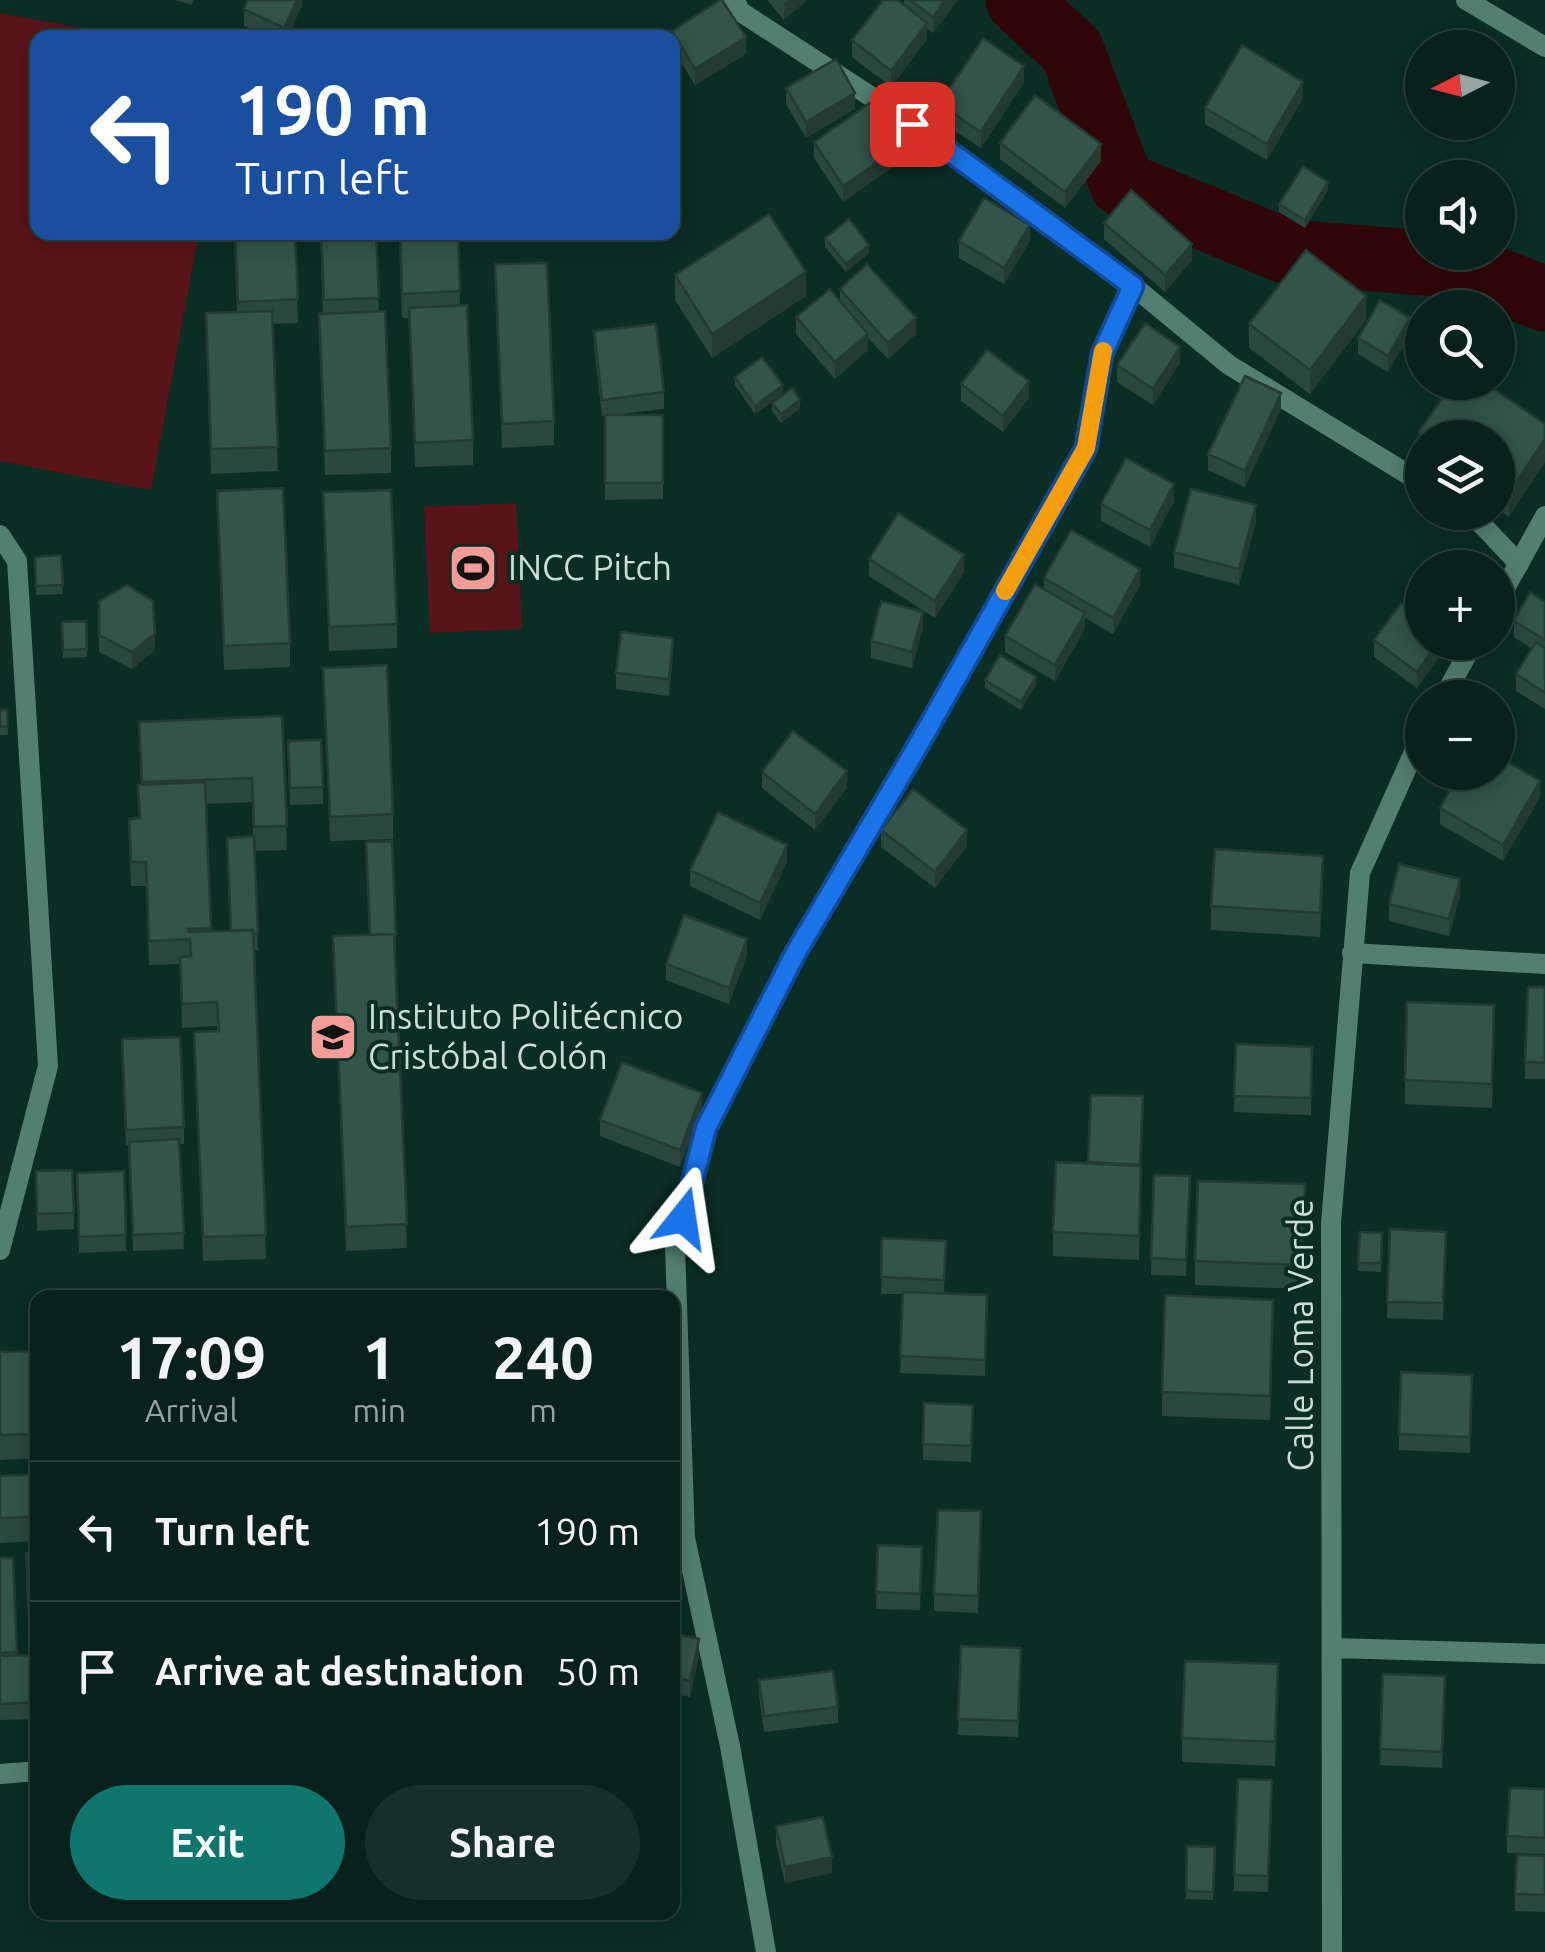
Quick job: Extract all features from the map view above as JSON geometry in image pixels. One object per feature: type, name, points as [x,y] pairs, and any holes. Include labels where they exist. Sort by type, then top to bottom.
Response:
[{"type":"street","points":[[734,0],[741,12],[884,104],[1133,286],[1229,366],[1405,473]]},
{"type":"street","points":[[1466,0],[1545,47]]},
{"type":"street","points":[[676,1290],[675,1247],[706,1128],[795,954],[1086,448],[1102,354],[1133,286]]},
{"type":"street","points":[[1515,571],[1545,516]]},
{"type":"street","points":[[1487,530],[1519,564]]},
{"type":"street","points":[[0,535],[17,561],[48,1066],[0,1250]]},
{"type":"street","name":"Calle Loma Verde","points":[[1332,1952],[1331,1223],[1360,873],[1405,772]]},
{"type":"street","points":[[1352,953],[1545,964]]},
{"type":"street","points":[[680,1392],[685,1538],[730,1746],[766,1952]]},
{"type":"street","points":[[1332,1648],[1545,1654]]},
{"type":"street","points":[[0,1774],[30,1772]]},
{"type":"shaded area","points":[[0,13],[92,30],[30,30],[30,240],[198,240],[151,490],[0,461]]},
{"type":"shaded area","name":"INCC Pitch","points":[[516,503],[522,629],[430,633],[424,507]]},
{"type":"building","points":[[248,0],[297,0],[284,28],[244,9]]},
{"type":"building","points":[[722,0],[746,37],[695,69],[680,44],[680,30],[674,30]]},
{"type":"building","points":[[883,0],[898,0],[927,23],[891,71],[852,40]]},
{"type":"building","points":[[910,0],[945,0],[933,17]]},
{"type":"building","points":[[983,38],[1024,66],[981,132],[939,104]]},
{"type":"building","points":[[1242,45],[1303,82],[1267,144],[1205,108]]},
{"type":"building","points":[[836,59],[855,93],[806,122],[786,88]]},
{"type":"building","points":[[1035,95],[1101,144],[1065,192],[1000,143]]},
{"type":"building","points":[[877,98],[906,142],[843,186],[814,142]]},
{"type":"building","points":[[1303,166],[1328,182],[1305,220],[1279,204]]},
{"type":"building","points":[[1131,190],[1192,244],[1165,275],[1104,223]]},
{"type":"building","points":[[984,198],[1030,225],[1004,268],[959,241]]},
{"type":"building","points":[[769,214],[806,272],[712,334],[675,275]]},
{"type":"building","points":[[849,219],[869,245],[846,264],[825,238]]},
{"type":"building","points":[[235,240],[295,240],[298,299],[238,302]]},
{"type":"building","points":[[321,240],[376,240],[379,298],[324,300]]},
{"type":"building","points":[[400,240],[458,240],[460,291],[402,294]]},
{"type":"building","points":[[1306,250],[1366,296],[1310,370],[1249,324]]},
{"type":"building","points":[[547,263],[554,421],[502,424],[495,264]]},
{"type":"building","points":[[867,264],[916,318],[888,343],[840,289]]},
{"type":"building","points":[[830,289],[868,334],[835,362],[796,317]]},
{"type":"building","points":[[1380,300],[1405,315],[1405,327],[1388,356],[1358,338]]},
{"type":"building","points":[[467,305],[473,440],[415,443],[409,308]]},
{"type":"building","points":[[272,311],[278,447],[211,449],[206,313]]},
{"type":"building","points":[[385,311],[391,448],[325,451],[319,314]]},
{"type":"building","points":[[1145,323],[1180,347],[1153,389],[1117,365]]},
{"type":"building","points":[[656,324],[664,392],[602,400],[594,331]]},
{"type":"building","points":[[987,350],[1029,381],[1003,416],[961,384]]},
{"type":"building","points":[[762,357],[783,385],[755,406],[735,377]]},
{"type":"building","points":[[1245,376],[1281,393],[1245,471],[1208,454]]},
{"type":"building","points":[[792,388],[800,400],[781,414],[772,403]]},
{"type":"building","points":[[1441,400],[1510,400],[1545,424],[1545,439],[1515,484],[1515,420],[1427,420]]},
{"type":"building","points":[[605,415],[663,415],[663,483],[605,483]]},
{"type":"building","points":[[1126,458],[1174,484],[1150,530],[1101,504]]},
{"type":"building","points":[[283,488],[290,643],[224,646],[217,491]]},
{"type":"building","points":[[1191,489],[1256,505],[1239,569],[1174,552]]},
{"type":"building","points":[[391,490],[397,624],[329,627],[323,492]]},
{"type":"building","points":[[898,513],[964,555],[935,601],[869,559]]},
{"type":"building","points":[[1071,530],[1140,569],[1113,618],[1044,578]]},
{"type":"building","points":[[61,555],[63,585],[36,586],[35,557]]},
{"type":"building","points":[[1035,584],[1085,613],[1055,665],[1005,636]]},
{"type":"building","points":[[127,585],[153,601],[155,634],[132,652],[99,635],[99,601]]},
{"type":"building","points":[[1530,592],[1545,602],[1545,640],[1515,622]]},
{"type":"building","points":[[881,601],[923,612],[912,652],[871,641]]},
{"type":"building","points":[[1401,603],[1405,606],[1405,660],[1425,660],[1417,672],[1374,640]]},
{"type":"building","points":[[86,621],[87,649],[63,650],[62,622]]},
{"type":"building","points":[[621,632],[673,638],[669,679],[616,673]]},
{"type":"building","points":[[1536,642],[1545,648],[1545,693],[1516,674]]},
{"type":"building","points":[[1000,655],[1036,677],[1021,702],[985,680]]},
{"type":"building","points":[[387,665],[393,814],[330,817],[323,668]]},
{"type":"building","points":[[0,710],[7,710],[8,726],[0,727]]},
{"type":"building","points":[[282,716],[287,826],[254,827],[252,778],[142,782],[139,722]]},
{"type":"building","points":[[793,731],[847,771],[815,814],[762,772]]},
{"type":"building","points":[[321,740],[323,787],[290,788],[288,741]]},
{"type":"building","points":[[1515,766],[1540,781],[1503,845],[1440,808],[1450,790],[1515,790]]},
{"type":"building","points":[[205,782],[211,928],[188,929],[253,930],[266,1235],[203,1237],[194,1032],[219,1031],[217,1002],[182,1004],[180,957],[191,956],[190,939],[149,941],[146,862],[131,862],[129,819],[140,818],[138,785]]},
{"type":"building","points":[[913,789],[967,830],[935,872],[881,830]]},
{"type":"building","points":[[718,812],[787,845],[760,903],[690,870]]},
{"type":"building","points":[[254,836],[258,934],[253,934],[253,930],[231,931],[227,838]]},
{"type":"building","points":[[392,841],[396,934],[370,935],[366,842]]},
{"type":"building","points":[[1215,849],[1323,856],[1320,913],[1211,906]]},
{"type":"building","points":[[1399,864],[1460,879],[1449,919],[1389,904]]},
{"type":"building","points":[[684,915],[747,939],[729,988],[666,964]]},
{"type":"building","points":[[394,934],[407,1224],[346,1227],[333,936]]},
{"type":"building","points":[[1528,987],[1545,987],[1545,1063],[1525,1062]]},
{"type":"building","points":[[1407,1002],[1494,1005],[1492,1084],[1405,1080]]},
{"type":"building","points":[[180,1037],[184,1127],[126,1130],[122,1039]]},
{"type":"building","points":[[1236,1044],[1312,1047],[1311,1098],[1234,1096]]},
{"type":"building","points":[[622,1062],[702,1093],[680,1150],[600,1120]]},
{"type":"building","points":[[1091,1095],[1143,1096],[1140,1165],[1088,1162]]},
{"type":"building","points":[[179,1139],[184,1233],[133,1235],[129,1142]]},
{"type":"building","points":[[1056,1162],[1141,1166],[1139,1236],[1053,1232]]},
{"type":"building","points":[[72,1170],[74,1213],[37,1214],[36,1171]]},
{"type":"building","points":[[124,1171],[126,1235],[79,1237],[77,1173]]},
{"type":"building","points":[[1154,1175],[1190,1176],[1186,1260],[1151,1258]]},
{"type":"building","points":[[1198,1181],[1305,1184],[1302,1265],[1195,1261]]},
{"type":"building","points":[[1390,1229],[1446,1232],[1443,1303],[1387,1302]]},
{"type":"building","points":[[1360,1232],[1382,1233],[1381,1263],[1358,1263]]},
{"type":"building","points":[[882,1238],[946,1241],[944,1280],[881,1277]]},
{"type":"building","points":[[903,1292],[987,1295],[985,1360],[900,1356]]},
{"type":"building","points":[[1165,1295],[1273,1300],[1270,1396],[1162,1392]]},
{"type":"building","points":[[30,1351],[30,1434],[0,1435],[0,1352]]},
{"type":"building","points":[[1401,1372],[1472,1375],[1470,1437],[1399,1434]]},
{"type":"building","points":[[924,1403],[973,1405],[971,1446],[923,1444]]},
{"type":"building","points":[[30,1474],[30,1517],[0,1518],[0,1476]]},
{"type":"building","points":[[938,1510],[981,1511],[978,1596],[934,1594]]},
{"type":"building","points":[[878,1545],[922,1547],[920,1594],[876,1592]]},
{"type":"building","points":[[26,1553],[30,1553],[30,1597],[28,1597]]},
{"type":"building","points":[[0,1558],[13,1558],[17,1652],[0,1653]]},
{"type":"building","points":[[680,1635],[699,1639],[690,1681],[680,1679]]},
{"type":"building","points":[[961,1646],[1021,1648],[1018,1721],[958,1719]]},
{"type":"building","points":[[30,1655],[30,1702],[0,1704],[0,1656]]},
{"type":"building","points":[[1185,1661],[1278,1664],[1275,1742],[1182,1738]]},
{"type":"building","points":[[833,1671],[838,1707],[764,1716],[759,1680]]},
{"type":"building","points":[[1383,1674],[1445,1676],[1442,1752],[1380,1749]]},
{"type":"building","points":[[1238,1779],[1272,1780],[1268,1876],[1234,1875]]},
{"type":"building","points":[[1510,1788],[1545,1789],[1545,1838],[1507,1836]]},
{"type":"building","points":[[823,1817],[832,1857],[785,1867],[776,1826]]},
{"type":"building","points":[[1187,1846],[1215,1847],[1213,1892],[1186,1891]]},
{"type":"building","points":[[1517,1855],[1545,1856],[1545,1895],[1515,1894]]},
{"type":"waterway","points":[[1018,0],[1072,51],[1122,184],[1288,252],[1461,266],[1545,299]]},
{"type":"slow traffic","points":[[1005,591],[1086,448],[1103,351]]},
{"type":"place","name":"INCC Pitch","points":[[473,568]]},
{"type":"place","name":"Instituto Politécnico Cristóbal Colón","points":[[333,1037]]},
{"type":"route","points":[[683,1218],[706,1128],[795,954],[1086,448],[1102,354],[1133,286],[912,124]]}]
